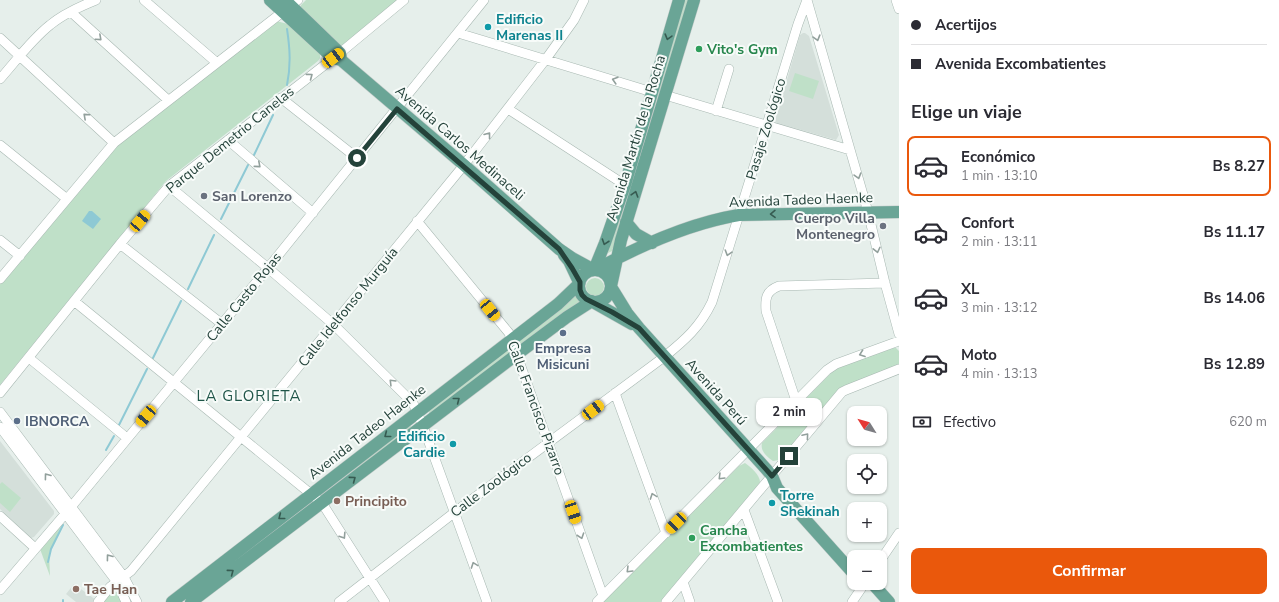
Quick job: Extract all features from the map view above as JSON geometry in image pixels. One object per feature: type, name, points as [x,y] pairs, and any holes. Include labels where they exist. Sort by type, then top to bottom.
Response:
[{"type":"main road","name":"Avenida Carlos Medinaceli","points":[[270,0],[289,5],[338,57],[397,109],[464,165],[559,249],[594,270]]},
{"type":"main road","name":"Avenida Martín de la Rocha","points":[[594,270],[625,185],[680,0]]},
{"type":"main road","name":"Avenida Martín de la Rocha","points":[[611,286],[616,258],[626,222],[694,0]]},
{"type":"main road","name":"Avenida Tadeo Haenke","points":[[594,270],[616,258],[701,223],[739,215],[899,212]]},
{"type":"main road","points":[[626,222],[636,234],[652,243]]},
{"type":"main road","name":"Avenida Carlos Medinaceli","points":[[559,249],[569,261],[579,283]]},
{"type":"main road","points":[[594,270],[600,270],[608,276],[611,286],[607,296],[603,300],[593,302],[586,299],[582,295],[579,283],[584,274],[594,270]]},
{"type":"main road","name":"Avenida Tadeo Haenke","points":[[197,596],[311,493],[561,301],[579,283]]},
{"type":"main road","name":"Avenida Perú","points":[[611,286],[627,313],[664,357],[772,476],[782,482],[847,554]]},
{"type":"main road","name":"Avenida Tadeo Haenke","points":[[172,602],[197,596],[567,317],[593,302]]},
{"type":"main road","name":"Avenida Perú","points":[[593,302],[639,328]]},
{"type":"main road","name":"Avenida Perú","points":[[772,476],[777,488],[847,566]]},
{"type":"main road","points":[[870,590],[878,602]]},
{"type":"main road","points":[[874,590],[889,602]]},
{"type":"street","points":[[0,79],[39,34],[51,24],[96,0]]},
{"type":"street","points":[[144,0],[216,62]]},
{"type":"street","name":"Parque Demetrio Canelas","points":[[0,393],[168,186],[281,98],[338,57],[404,0]]},
{"type":"street","name":"Calle Casto Rojas","points":[[0,590],[268,268],[484,0]]},
{"type":"street","name":"Calle Idelfonso Murguía","points":[[98,602],[110,587],[120,580],[242,437],[464,165],[546,60],[574,20],[584,0]]},
{"type":"street","points":[[807,0],[868,212],[899,334]]},
{"type":"street","name":"Pasaje Zoológico","points":[[664,357],[689,336],[705,317],[712,302],[798,24],[807,0]]},
{"type":"street","points":[[896,0],[899,9]]},
{"type":"street","points":[[0,279],[114,142],[289,5]]},
{"type":"street","points":[[71,12],[168,100]]},
{"type":"street","points":[[458,33],[652,92]]},
{"type":"street","points":[[0,38],[114,142]]},
{"type":"street","points":[[716,111],[729,69]]},
{"type":"street","points":[[665,95],[850,150]]},
{"type":"street","points":[[281,98],[357,158]]},
{"type":"street","points":[[508,109],[625,185]]},
{"type":"street","points":[[228,140],[313,213]]},
{"type":"street","points":[[0,145],[67,199]]},
{"type":"street","points":[[168,186],[268,268],[334,325],[413,403],[418,411],[487,602]]},
{"type":"street","name":"Calle Francisco Pizarro","points":[[417,221],[509,333],[548,442],[600,599]]},
{"type":"street","points":[[0,240],[20,256]]},
{"type":"street","points":[[120,244],[222,324]]},
{"type":"street","points":[[796,401],[766,311],[765,302],[767,295],[772,289],[779,286],[885,283]]},
{"type":"street","points":[[74,301],[322,503],[385,602]]},
{"type":"street","points":[[600,599],[831,367],[899,341]]},
{"type":"street","name":"Calle Zoológico","points":[[339,602],[455,512],[664,357]]},
{"type":"street","points":[[29,358],[128,438]]},
{"type":"street","points":[[666,602],[842,392],[899,369]]},
{"type":"street","points":[[616,393],[666,533]]},
{"type":"street","points":[[0,412],[68,510],[137,602]]},
{"type":"street","points":[[0,427],[68,510]]},
{"type":"street","points":[[744,510],[778,602]]},
{"type":"street","points":[[0,516],[35,548]]},
{"type":"street","points":[[887,551],[899,533]]},
{"type":"street","points":[[120,580],[126,602]]},
{"type":"street","points":[[683,582],[690,602]]},
{"type":"street","points":[[852,602],[861,590]]},
{"type":"shaded area","points":[[803,33],[809,36],[839,135],[836,140],[777,123],[775,121],[800,35]]},
{"type":"shaded area","points":[[0,441],[54,511],[54,514],[34,537],[31,538],[0,509]]},
{"type":"shaded area","name":"Tae Han","points":[[74,584],[96,600],[94,602],[76,602],[66,594]]},
{"type":"green space","points":[[306,0],[399,0],[343,46],[340,46],[301,7]]},
{"type":"green space","points":[[684,0],[688,0],[612,251],[606,254]]},
{"type":"green space","points":[[276,21],[288,24],[320,54],[318,61],[166,181],[0,385],[0,281],[116,146]]},
{"type":"green space","points":[[795,73],[819,81],[813,99],[789,91]]},
{"type":"green space","points":[[591,278],[599,278],[604,283],[602,294],[599,296],[591,296],[586,291],[586,283]]},
{"type":"green space","points":[[575,295],[582,303],[521,344],[519,342],[519,340]]},
{"type":"green space","points":[[896,348],[899,351],[899,364],[841,388],[779,460],[773,461],[764,454],[762,443],[834,370]]},
{"type":"green space","points":[[506,350],[510,353],[431,414],[429,413],[429,411]]},
{"type":"green space","points":[[410,425],[412,428],[322,497],[320,496],[319,493]]},
{"type":"green space","points":[[745,463],[757,474],[760,482],[661,602],[603,602],[739,466]]},
{"type":"green space","points":[[2,482],[21,498],[10,512],[0,503],[0,484]]},
{"type":"green space","points":[[63,522],[49,554],[50,576],[40,549]]},
{"type":"green space","points":[[113,589],[116,589],[123,602],[102,602]]},
{"type":"water","points":[[89,211],[92,211],[101,219],[93,229],[82,221]]},
{"type":"waterway","points":[[287,29],[290,57],[287,85]]},
{"type":"waterway","points":[[254,155],[273,115]]},
{"type":"waterway","points":[[221,219],[248,165]]},
{"type":"waterway","points":[[188,289],[214,235]]},
{"type":"waterway","points":[[153,358],[181,301]]},
{"type":"waterway","points":[[119,425],[147,369]]},
{"type":"waterway","points":[[106,450],[114,436]]},
{"type":"waterway","points":[[48,562],[51,549],[63,525]]},
{"type":"place","name":"Edificio Marenas II","points":[[488,27]]},
{"type":"place","name":"Vito's Gym","points":[[699,49]]},
{"type":"place","name":"San Lorenzo","points":[[204,196]]},
{"type":"place","name":"Cuerpo Villa Montenegro","points":[[883,226]]},
{"type":"place","name":"Empresa Misicuni","points":[[563,333]]},
{"type":"place","name":"IBNORCA","points":[[17,421]]},
{"type":"place","name":"Edificio Cardie","points":[[453,444]]},
{"type":"place","name":"Principito","points":[[337,501]]},
{"type":"place","name":"Torre Shekinah","points":[[772,503]]},
{"type":"place","name":"Cancha Excombatientes","points":[[692,538]]},
{"type":"place","name":"Tae Han","points":[[76,589]]},
{"type":"district","name":"LA GLORIETA","points":[[249,396]]},
{"type":"route","points":[[357,158],[397,109],[464,165],[559,249],[569,261],[580,282],[579,284],[582,295],[586,299],[639,328],[772,476],[789,456]]}]
